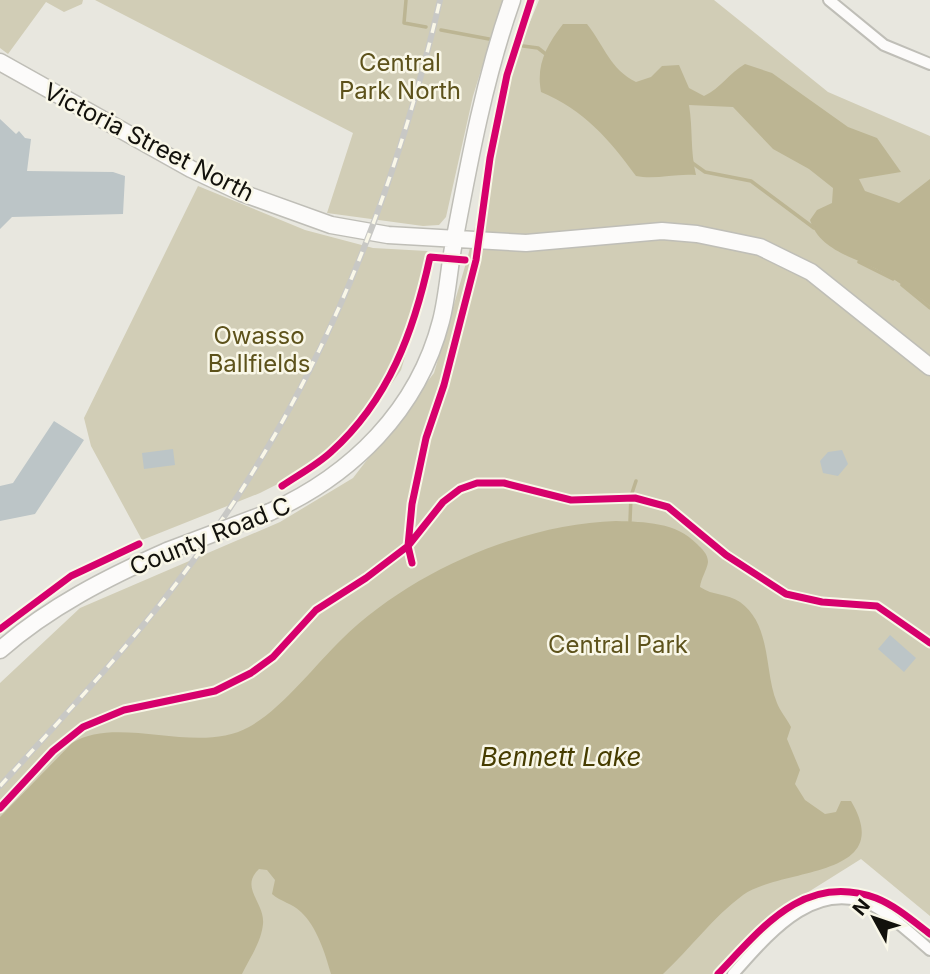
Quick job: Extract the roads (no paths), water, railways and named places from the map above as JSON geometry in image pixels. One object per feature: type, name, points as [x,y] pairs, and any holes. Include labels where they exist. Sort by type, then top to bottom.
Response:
[{"type":"street","name":"County Road C","points":[[0,650],[23,630],[94,585],[167,551],[270,512],[323,485],[364,450],[401,409],[416,384],[437,336],[446,303],[454,240],[487,84],[512,0]]},
{"type":"street","points":[[829,0],[884,45],[930,64]]},
{"type":"street","name":"Victoria Street North","points":[[0,62],[104,122],[242,193],[331,225],[370,233],[454,240],[561,242],[662,231],[697,234],[760,247],[811,272],[930,367]]},
{"type":"street","points":[[733,974],[782,922],[804,908],[831,900],[853,900],[874,906],[930,950]]},
{"type":"water","points":[[563,24],[587,24],[614,64],[636,82],[651,77],[662,66],[679,65],[689,88],[704,96],[745,64],[772,73],[848,127],[877,138],[901,172],[859,179],[865,191],[899,203],[930,179],[930,306],[884,273],[841,253],[822,240],[810,220],[817,210],[832,203],[833,188],[809,169],[773,149],[733,107],[689,105],[696,175],[636,176],[616,150],[583,117],[541,92],[541,64]]},
{"type":"water","name":"Bennett Lake","points":[[616,521],[670,527],[689,537],[708,559],[700,587],[735,599],[750,612],[762,636],[777,703],[791,727],[787,739],[800,770],[795,784],[805,800],[825,814],[836,812],[841,801],[851,801],[861,826],[859,845],[848,858],[829,867],[761,886],[743,895],[663,974],[331,974],[312,925],[298,909],[272,894],[275,880],[267,870],[259,869],[251,883],[263,916],[262,931],[242,974],[0,974],[0,817],[72,743],[91,735],[112,732],[206,738],[228,735],[249,727],[286,698],[342,639],[369,615],[434,573],[505,542],[543,531]]},
{"type":"waterway","points":[[406,0],[404,23],[426,27]]},
{"type":"waterway","points":[[441,30],[489,39]]},
{"type":"waterway","points":[[523,46],[538,48],[547,55]]},
{"type":"waterway","points":[[691,162],[705,172],[751,181],[814,228]]},
{"type":"waterway","points":[[859,262],[893,279]]},
{"type":"waterway","points":[[902,285],[930,308]]},
{"type":"waterway","points":[[630,521],[631,496],[636,481]]},
{"type":"railway","points":[[0,786],[108,666],[185,573],[249,478],[286,415],[320,349],[377,212],[401,142],[440,0]]},
{"type":"park label","name":"Central Park North","points":[[400,76]]},
{"type":"park label","name":"Owasso Ballfields","points":[[259,349]]},
{"type":"park label","name":"Central Park","points":[[618,644]]}]
